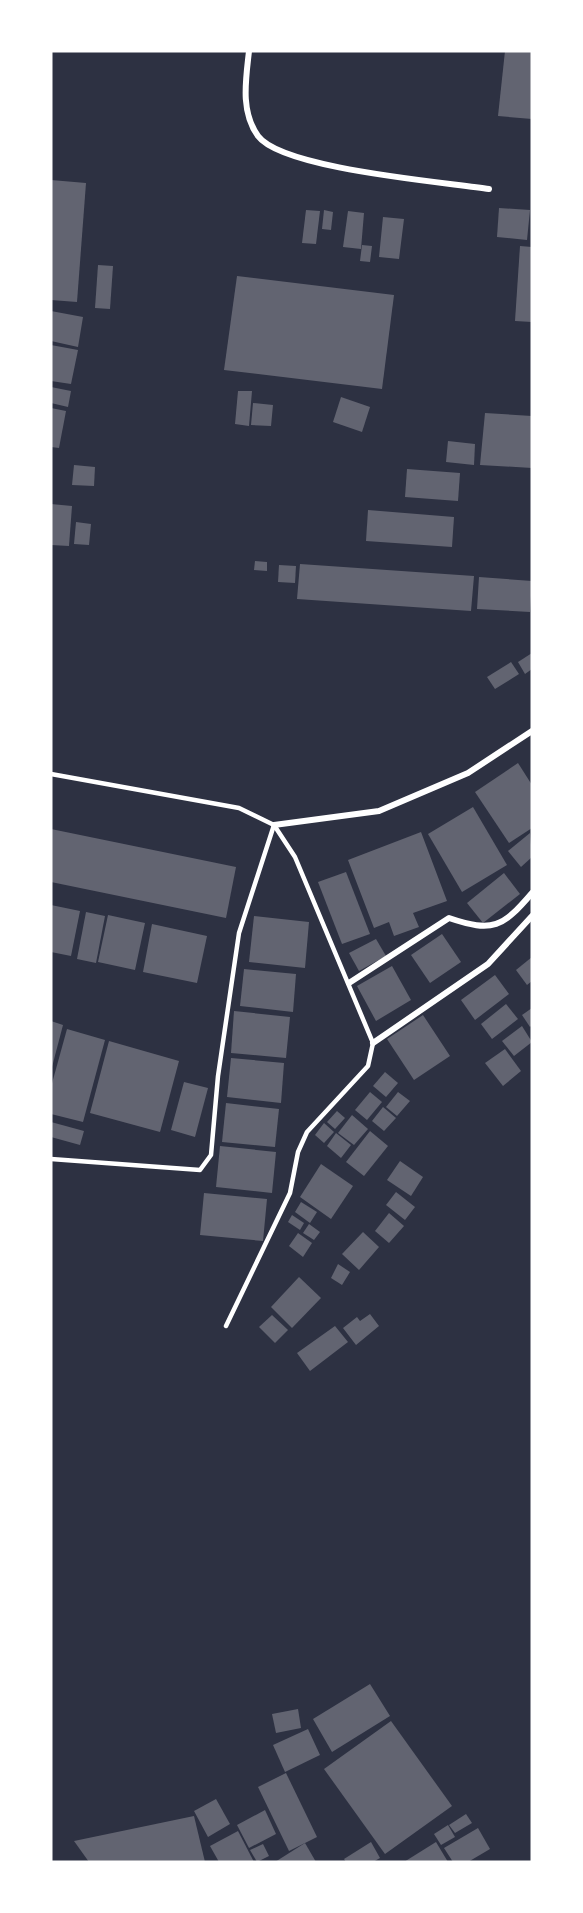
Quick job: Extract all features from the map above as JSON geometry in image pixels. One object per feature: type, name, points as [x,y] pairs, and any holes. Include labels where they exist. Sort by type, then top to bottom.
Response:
[{"type":"street","points":[[249,51],[245,96],[251,123],[260,138],[275,148],[309,162],[489,189]]},
{"type":"street","points":[[274,825],[379,811],[468,773],[532,731]]},
{"type":"street","points":[[349,983],[449,918],[485,928],[511,918],[532,893]]},
{"type":"street","points":[[372,1043],[488,964],[532,916]]},
{"type":"lane","points":[[51,774],[239,808],[274,825],[295,857],[372,1043],[368,1066],[308,1132],[298,1152],[290,1193],[226,1326]]},
{"type":"lane","points":[[51,1159],[200,1170],[211,1155],[218,1076],[239,933],[274,825]]},
{"type":"building","points":[[505,51],[532,51],[532,119],[498,116]]},
{"type":"building","points":[[51,180],[86,183],[77,302],[51,300]]},
{"type":"building","points":[[499,208],[530,210],[527,240],[497,237]]},
{"type":"building","points":[[306,210],[320,211],[316,244],[302,243]]},
{"type":"building","points":[[324,210],[333,212],[331,230],[322,229]]},
{"type":"building","points":[[348,211],[364,213],[361,249],[343,247]]},
{"type":"building","points":[[383,217],[404,219],[399,259],[379,257]]},
{"type":"building","points":[[362,245],[372,246],[370,262],[360,261]]},
{"type":"building","points":[[520,246],[532,247],[532,322],[515,321]]},
{"type":"building","points":[[98,265],[113,266],[110,309],[95,308]]},
{"type":"building","points":[[237,276],[394,295],[382,389],[224,370]]},
{"type":"building","points":[[51,311],[83,317],[78,347],[51,341]]},
{"type":"building","points":[[51,345],[78,350],[71,384],[51,381]]},
{"type":"building","points":[[51,387],[71,391],[68,407],[51,403]]},
{"type":"building","points":[[238,391],[252,391],[249,426],[235,424]]},
{"type":"building","points":[[341,397],[370,407],[362,432],[333,422]]},
{"type":"building","points":[[253,403],[273,405],[271,426],[251,425]]},
{"type":"building","points":[[51,408],[66,411],[59,448],[51,447]]},
{"type":"building","points":[[485,413],[532,416],[532,468],[480,465]]},
{"type":"building","points":[[448,441],[475,444],[474,465],[446,462]]},
{"type":"building","points":[[74,465],[95,467],[94,486],[72,485]]},
{"type":"building","points":[[407,469],[460,473],[458,501],[405,497]]},
{"type":"building","points":[[51,504],[72,506],[69,546],[51,545]]},
{"type":"building","points":[[368,510],[454,517],[452,547],[366,541]]},
{"type":"building","points":[[76,522],[91,524],[89,545],[74,544]]},
{"type":"building","points":[[255,561],[267,562],[267,571],[254,570]]},
{"type":"building","points":[[300,564],[474,576],[471,611],[297,599]]},
{"type":"building","points":[[279,565],[296,566],[295,583],[278,582]]},
{"type":"building","points":[[479,577],[532,581],[530,612],[477,609]]},
{"type":"building","points":[[532,653],[532,669],[525,674],[518,662]]},
{"type":"building","points":[[511,662],[519,674],[495,689],[487,677]]},
{"type":"building","points":[[518,763],[532,785],[532,828],[509,843],[475,792]]},
{"type":"building","points":[[473,807],[507,865],[462,892],[428,834]]},
{"type":"building","points":[[51,829],[236,867],[226,918],[51,882]]},
{"type":"building","points":[[421,832],[447,901],[413,913],[419,927],[394,936],[389,922],[374,928],[348,860]]},
{"type":"building","points":[[530,833],[532,857],[521,867],[508,851]]},
{"type":"building","points":[[346,872],[370,934],[342,944],[318,882]]},
{"type":"building","points":[[504,873],[520,894],[483,923],[467,903]]},
{"type":"building","points":[[51,905],[80,911],[71,956],[51,952]]},
{"type":"building","points":[[86,912],[105,916],[96,963],[77,959]]},
{"type":"building","points":[[108,915],[145,923],[135,970],[98,962]]},
{"type":"building","points":[[254,916],[309,922],[305,968],[249,962]]},
{"type":"building","points":[[152,924],[207,936],[197,983],[143,972]]},
{"type":"building","points":[[442,934],[461,962],[430,983],[411,955]]},
{"type":"building","points":[[376,939],[386,956],[359,971],[349,953]]},
{"type":"building","points":[[532,957],[532,981],[527,985],[516,970]]},
{"type":"building","points":[[392,966],[411,1000],[376,1021],[357,986]]},
{"type":"building","points":[[244,969],[296,974],[293,1012],[240,1006]]},
{"type":"building","points":[[495,975],[509,994],[475,1020],[461,1000]]},
{"type":"building","points":[[506,1004],[518,1019],[492,1039],[481,1024]]},
{"type":"building","points":[[532,1008],[532,1025],[530,1027],[522,1015]]},
{"type":"building","points":[[234,1011],[290,1017],[286,1058],[231,1053]]},
{"type":"building","points":[[423,1015],[450,1056],[414,1080],[387,1039]]},
{"type":"building","points":[[51,1021],[63,1025],[52,1067],[51,1067]]},
{"type":"building","points":[[522,1026],[532,1042],[514,1056],[502,1041]]},
{"type":"building","points":[[67,1029],[105,1040],[83,1122],[51,1114],[51,1087]]},
{"type":"building","points":[[109,1041],[179,1061],[160,1132],[90,1113]]},
{"type":"building","points":[[505,1049],[521,1071],[503,1086],[485,1063]]},
{"type":"building","points":[[231,1058],[284,1063],[281,1103],[227,1097]]},
{"type":"building","points":[[385,1072],[398,1083],[386,1097],[373,1086]]},
{"type":"building","points":[[184,1082],[208,1088],[195,1137],[171,1130]]},
{"type":"building","points":[[370,1092],[382,1102],[367,1120],[355,1110]]},
{"type":"building","points":[[398,1092],[410,1101],[397,1116],[386,1107]]},
{"type":"building","points":[[226,1103],[279,1109],[275,1147],[222,1142]]},
{"type":"building","points":[[383,1107],[396,1118],[384,1131],[372,1121]]},
{"type":"building","points":[[337,1111],[345,1118],[335,1129],[327,1122]]},
{"type":"building","points":[[352,1115],[368,1129],[354,1145],[338,1133]]},
{"type":"building","points":[[51,1122],[84,1131],[80,1145],[51,1137]]},
{"type":"building","points":[[324,1123],[334,1132],[324,1143],[315,1135]]},
{"type":"building","points":[[370,1131],[388,1146],[364,1176],[346,1162]]},
{"type":"building","points":[[336,1133],[351,1145],[341,1158],[327,1146]]},
{"type":"building","points":[[220,1146],[276,1152],[272,1193],[216,1187]]},
{"type":"building","points":[[400,1161],[423,1177],[411,1196],[387,1180]]},
{"type":"building","points":[[321,1164],[353,1186],[331,1219],[300,1197]]},
{"type":"building","points":[[396,1192],[415,1207],[405,1220],[386,1205]]},
{"type":"building","points":[[204,1193],[267,1199],[263,1241],[200,1235]]},
{"type":"building","points":[[301,1202],[317,1212],[310,1223],[295,1212]]},
{"type":"building","points":[[389,1213],[404,1226],[389,1243],[375,1231]]},
{"type":"building","points":[[292,1215],[304,1223],[300,1230],[288,1222]]},
{"type":"building","points":[[309,1224],[320,1232],[314,1240],[303,1233]]},
{"type":"building","points":[[363,1232],[379,1247],[359,1270],[342,1254]]},
{"type":"building","points":[[298,1233],[312,1243],[303,1257],[289,1246]]},
{"type":"building","points":[[338,1264],[350,1272],[342,1285],[331,1278]]},
{"type":"building","points":[[299,1277],[321,1298],[292,1328],[271,1307]]},
{"type":"building","points":[[370,1314],[379,1326],[356,1345],[343,1328],[357,1317],[360,1321]]},
{"type":"building","points":[[272,1315],[288,1330],[275,1343],[259,1327]]},
{"type":"building","points":[[335,1326],[348,1342],[310,1371],[297,1353]]},
{"type":"building","points":[[370,1684],[390,1716],[332,1752],[313,1719]]},
{"type":"building","points":[[298,1709],[301,1728],[276,1733],[272,1714]]},
{"type":"building","points":[[391,1721],[452,1806],[385,1854],[324,1769]]},
{"type":"building","points":[[308,1729],[320,1755],[285,1772],[273,1745]]},
{"type":"building","points":[[286,1773],[317,1837],[289,1851],[258,1787]]},
{"type":"building","points":[[216,1799],[230,1824],[208,1837],[194,1811]]},
{"type":"building","points":[[265,1810],[276,1834],[249,1848],[237,1825]]},
{"type":"building","points":[[466,1814],[472,1823],[455,1833],[449,1825]]},
{"type":"building","points":[[194,1816],[205,1862],[89,1862],[74,1841]]},
{"type":"building","points":[[448,1825],[455,1837],[441,1845],[434,1834]]},
{"type":"building","points":[[478,1828],[490,1849],[468,1862],[453,1862],[444,1848]]},
{"type":"building","points":[[238,1831],[254,1862],[219,1862],[210,1846]]},
{"type":"building","points":[[371,1842],[380,1858],[373,1862],[346,1862],[344,1859]]},
{"type":"building","points":[[436,1842],[448,1862],[404,1862]]},
{"type":"building","points":[[305,1843],[316,1862],[275,1862]]},
{"type":"building","points":[[263,1844],[269,1856],[257,1862],[250,1850]]}]
